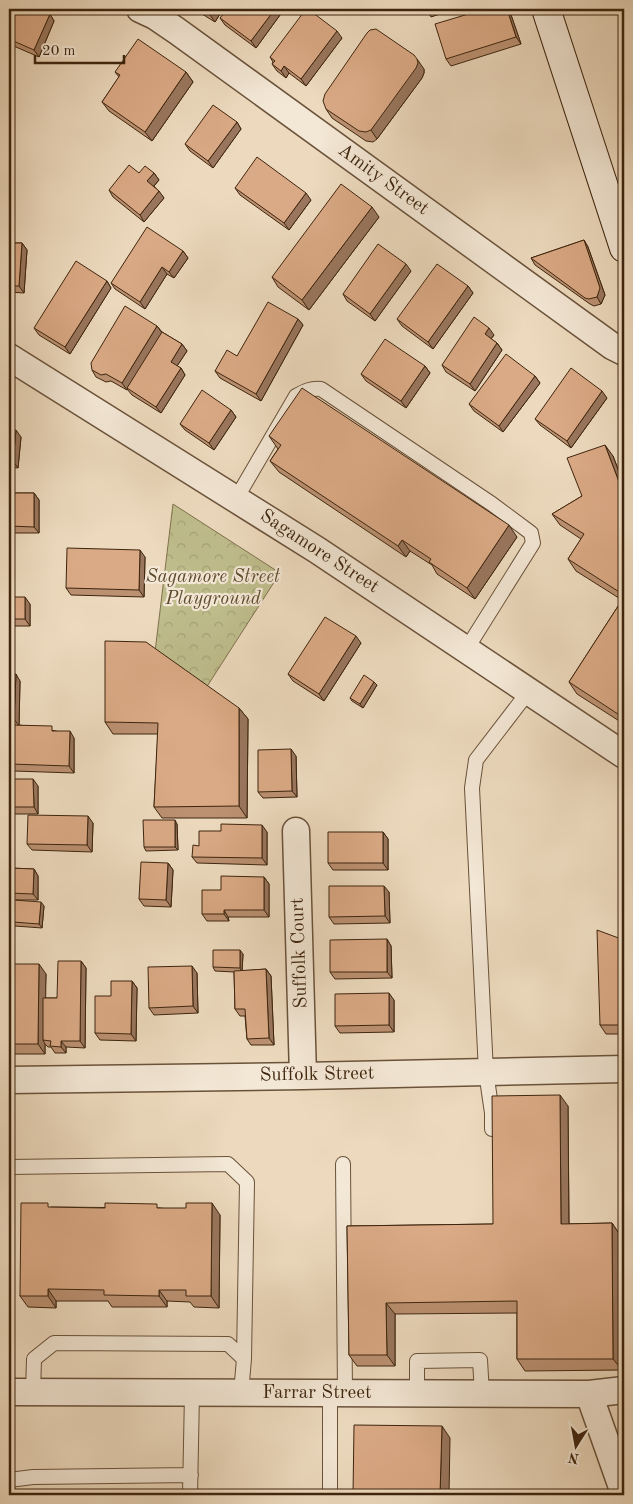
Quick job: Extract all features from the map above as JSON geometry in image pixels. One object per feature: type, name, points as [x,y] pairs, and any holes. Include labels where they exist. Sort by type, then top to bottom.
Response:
[{"type":"main road","points":[[546,9],[624,248]]},
{"type":"street","name":"Amity Street","points":[[140,9],[186,37],[612,346],[624,352]]},
{"type":"street","name":"Sagamore Street","points":[[9,357],[317,550],[624,755]]},
{"type":"street","name":"Suffolk Court","points":[[296,831],[303,1076]]},
{"type":"street","name":"Suffolk Street","points":[[9,1080],[624,1069]]},
{"type":"street","name":"Farrar Street","points":[[21,1392],[590,1394],[624,1390]]},
{"type":"street","points":[[590,1394],[624,1493]]},
{"type":"lane","points":[[236,499],[296,396],[313,388],[321,389],[492,504],[531,533],[534,543],[466,650]]},
{"type":"lane","points":[[493,1142],[492,1113],[486,1072],[472,788],[476,760],[529,691]]},
{"type":"lane","points":[[9,1166],[228,1164],[247,1182],[244,1359],[241,1393]]},
{"type":"lane","points":[[330,1495],[337,1393],[343,1164]]},
{"type":"lane","points":[[21,1392],[34,1359],[54,1343],[228,1344],[244,1359]]},
{"type":"lane","points":[[190,1495],[192,1393]]},
{"type":"lane","points":[[9,1480],[33,1477],[191,1475]]},
{"type":"green space","name":"Sagamore Street Playground","points":[[173,504],[280,573],[206,688],[155,652]]},
{"type":"building","points":[[9,9],[38,9],[50,14],[34,50],[9,39]]},
{"type":"building","points":[[200,9],[214,9],[210,15]]},
{"type":"building","points":[[227,9],[275,9],[251,41],[220,18]]},
{"type":"building","points":[[306,9],[337,31],[301,79],[284,66],[281,71],[272,64],[275,61],[270,57]]},
{"type":"building","points":[[485,9],[507,9],[516,37],[446,59],[435,24]]},
{"type":"building","points":[[376,29],[414,55],[418,63],[371,130],[366,132],[359,131],[326,109],[323,101],[325,94],[367,33],[370,30]]},
{"type":"building","points":[[138,39],[186,72],[145,132],[102,102],[120,75],[115,72]]},
{"type":"building","points":[[213,105],[237,122],[208,161],[185,144]]},
{"type":"building","points":[[257,157],[306,193],[284,223],[235,188]]},
{"type":"building","points":[[129,165],[139,173],[145,166],[154,173],[147,181],[159,191],[140,215],[109,190]]},
{"type":"building","points":[[341,184],[372,207],[302,300],[272,277]]},
{"type":"building","points":[[147,227],[183,251],[169,272],[162,267],[140,302],[111,283]]},
{"type":"building","points":[[584,240],[600,288],[597,297],[589,299],[531,258]]},
{"type":"building","points":[[9,243],[22,243],[19,286],[9,286]]},
{"type":"building","points":[[378,244],[406,264],[370,314],[343,294]]},
{"type":"building","points":[[76,261],[107,281],[65,347],[34,328]]},
{"type":"building","points":[[437,264],[468,286],[428,342],[397,319]]},
{"type":"building","points":[[268,302],[298,319],[256,394],[215,371],[227,350],[237,356]]},
{"type":"building","points":[[125,306],[157,326],[122,383],[106,374],[101,375],[92,370],[91,363]]},
{"type":"building","points":[[474,317],[489,328],[485,334],[497,343],[470,384],[442,365]]},
{"type":"building","points":[[162,332],[182,344],[171,362],[181,368],[156,407],[127,388]]},
{"type":"building","points":[[385,339],[425,366],[401,401],[361,374]]},
{"type":"building","points":[[506,354],[535,376],[499,426],[469,404]]},
{"type":"building","points":[[571,368],[602,391],[567,441],[535,419]]},
{"type":"building","points":[[302,388],[509,525],[467,588],[429,562],[431,559],[402,540],[398,546],[270,461],[281,445],[269,436]]},
{"type":"building","points":[[202,390],[231,410],[209,443],[180,424]]},
{"type":"building","points":[[9,430],[16,430],[13,461],[9,461]]},
{"type":"building","points":[[605,445],[624,495],[624,595],[568,559],[584,534],[552,514],[582,496],[567,458]]},
{"type":"building","points":[[9,493],[34,493],[34,527],[9,526]]},
{"type":"building","points":[[67,548],[140,550],[139,590],[66,588]]},
{"type":"building","points":[[9,597],[25,597],[25,619],[9,619]]},
{"type":"building","points":[[624,597],[624,718],[569,682]]},
{"type":"building","points":[[325,617],[356,636],[319,694],[288,674]]},
{"type":"building","points":[[105,641],[146,642],[239,708],[239,806],[154,807],[158,723],[105,722]]},
{"type":"building","points":[[9,674],[16,674],[14,719],[9,719]]},
{"type":"building","points":[[364,675],[374,682],[360,704],[350,698]]},
{"type":"building","points":[[11,725],[52,726],[52,731],[70,731],[69,766],[10,764]]},
{"type":"building","points":[[291,749],[292,791],[258,792],[258,750]]},
{"type":"building","points":[[9,779],[33,779],[34,807],[9,807]]},
{"type":"building","points":[[28,815],[88,816],[87,845],[27,844]]},
{"type":"building","points":[[143,820],[175,820],[175,847],[144,847]]},
{"type":"building","points":[[221,824],[262,825],[262,858],[192,857],[193,845],[199,846],[199,831],[221,831]]},
{"type":"building","points":[[328,832],[383,832],[383,863],[328,863]]},
{"type":"building","points":[[141,862],[168,863],[166,900],[139,899]]},
{"type":"building","points":[[9,868],[34,869],[33,894],[9,893]]},
{"type":"building","points":[[221,876],[264,877],[264,910],[224,910],[224,914],[202,914],[202,890],[221,890]]},
{"type":"building","points":[[329,886],[384,886],[385,916],[329,917]]},
{"type":"building","points":[[14,900],[41,902],[39,924],[13,922]]},
{"type":"building","points":[[597,930],[624,940],[624,1025],[600,1025]]},
{"type":"building","points":[[387,939],[387,972],[330,972],[330,940]]},
{"type":"building","points":[[213,950],[240,950],[240,968],[213,967]]},
{"type":"building","points":[[58,961],[81,961],[80,1041],[61,1041],[61,1047],[50,1046],[51,1041],[43,1040],[43,998],[57,998]]},
{"type":"building","points":[[9,964],[39,964],[38,1044],[9,1044]]},
{"type":"building","points":[[192,966],[193,1006],[149,1008],[148,967]]},
{"type":"building","points":[[266,969],[269,1038],[247,1039],[245,1009],[235,1009],[234,971]]},
{"type":"building","points":[[111,981],[132,981],[131,1034],[95,1033],[95,996],[111,996]]},
{"type":"building","points":[[389,993],[389,1025],[335,1026],[335,994]]},
{"type":"building","points":[[560,1095],[561,1224],[612,1223],[613,1359],[517,1359],[517,1301],[386,1303],[387,1355],[349,1355],[347,1226],[493,1224],[492,1096]]},
{"type":"building","points":[[21,1203],[48,1203],[48,1207],[105,1208],[105,1203],[157,1204],[157,1208],[186,1208],[186,1203],[212,1203],[211,1296],[186,1296],[186,1290],[159,1290],[159,1296],[104,1295],[104,1290],[48,1289],[48,1296],[20,1296]]},
{"type":"building","points":[[622,1268],[624,1268],[624,1348]]},
{"type":"building","points":[[354,1425],[442,1426],[440,1495],[353,1495]]}]
